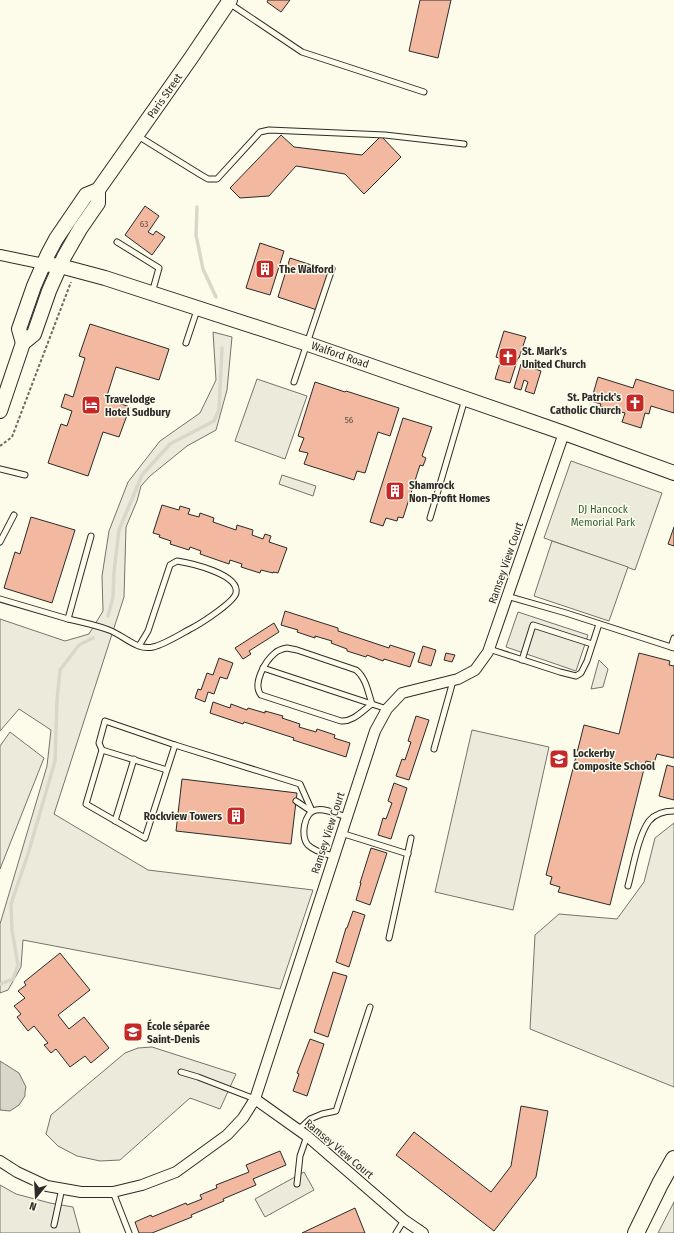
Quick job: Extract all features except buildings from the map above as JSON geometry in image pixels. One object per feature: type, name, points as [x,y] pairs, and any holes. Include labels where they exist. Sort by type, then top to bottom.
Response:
[{"type":"main road","points":[[636,1233],[674,1159]]},
{"type":"street","name":"Paris Street","points":[[0,412],[22,343],[18,329],[34,286],[56,239],[86,195],[98,190],[191,58],[229,1]]},
{"type":"street","name":"Paris Street","points":[[22,343],[34,334],[60,266],[69,247],[98,203],[98,190]]},
{"type":"street","name":"Walford Road","points":[[0,256],[60,266],[105,278],[308,344],[465,398],[674,473]]},
{"type":"street","name":"Ramsey View Court","points":[[423,1233],[404,1220],[307,1136],[255,1099],[374,730],[387,709],[402,693],[453,680],[475,670],[489,649],[564,433]]},
{"type":"street","points":[[0,1161],[23,1175],[47,1186],[81,1192],[112,1192],[142,1185],[176,1172],[227,1136],[243,1118],[255,1099]]},
{"type":"lane","points":[[229,1],[302,52],[424,92]]},
{"type":"lane","points":[[137,135],[208,179],[217,179],[260,132],[269,130],[385,135],[464,144]]},
{"type":"lane","points":[[117,242],[159,268],[152,294]]},
{"type":"lane","points":[[294,382],[332,269]]},
{"type":"lane","points":[[186,343],[198,308]]},
{"type":"lane","points":[[430,518],[465,398]]},
{"type":"lane","points":[[0,469],[25,475]]},
{"type":"lane","points":[[0,542],[14,515]]},
{"type":"lane","points":[[68,619],[91,536]]},
{"type":"lane","points":[[0,599],[110,630],[139,646],[153,648],[204,621],[233,600],[236,593],[236,586],[230,579],[216,572],[188,562],[177,561],[170,565],[148,631],[139,646]]},
{"type":"lane","points":[[507,596],[673,648],[674,638]]},
{"type":"lane","points":[[489,649],[576,676],[581,673],[587,661],[599,624]]},
{"type":"lane","points":[[522,660],[533,625],[592,644]]},
{"type":"lane","points":[[286,648],[304,652],[356,670],[365,680],[372,704],[352,720],[341,722],[267,698],[259,692],[257,687],[263,668],[274,653],[286,648]]},
{"type":"lane","points":[[263,668],[387,709]]},
{"type":"lane","points":[[434,748],[453,680]]},
{"type":"lane","points":[[175,745],[145,838],[86,804],[102,750],[99,743],[106,722],[300,784],[312,811]]},
{"type":"lane","points":[[102,750],[167,770]]},
{"type":"lane","points":[[115,821],[134,759]]},
{"type":"lane","points":[[296,801],[312,811],[326,811],[346,817]]},
{"type":"lane","points":[[312,811],[307,818],[304,833],[305,841],[309,846],[333,856]]},
{"type":"lane","points":[[628,886],[641,835],[650,820],[664,812],[674,811]]},
{"type":"lane","points":[[341,833],[408,854]]},
{"type":"lane","points":[[389,938],[411,838]]},
{"type":"lane","points":[[298,1130],[310,1119],[322,1114],[336,1111],[370,1007]]},
{"type":"lane","points":[[181,1072],[255,1099]]},
{"type":"lane","points":[[297,1184],[300,1156],[307,1136]]},
{"type":"lane","points":[[54,1225],[62,1188]]},
{"type":"lane","points":[[112,1192],[129,1233]]},
{"type":"lane","points":[[396,1233],[404,1220]]},
{"type":"path","points":[[0,446],[12,437],[76,270]]},
{"type":"green space","points":[[213,332],[232,337],[227,390],[216,430],[187,446],[150,476],[141,486],[137,501],[126,527],[124,597],[54,814],[148,870],[313,890],[280,989],[23,940],[21,967],[8,990],[0,993],[0,924],[47,766],[51,730],[19,709],[0,731],[0,619],[65,641],[89,634],[103,611],[102,576],[109,531],[128,482],[160,441],[200,413],[216,380]]},
{"type":"green space","name":"DJ Hancock Memorial Park","points":[[571,461],[662,493],[635,570],[544,538]]},
{"type":"green space","points":[[472,730],[549,747],[513,910],[435,892]]},
{"type":"green space","points":[[674,823],[674,1087],[530,1029],[535,935],[559,914],[617,919],[644,882],[655,838]]},
{"type":"green space","points":[[674,1202],[674,1233],[658,1233]]},
{"type":"shaded area","points":[[257,379],[307,396],[285,459],[235,441]]},
{"type":"shaded area","points":[[282,475],[316,486],[313,496],[279,484]]},
{"type":"shaded area","points":[[552,541],[628,567],[609,621],[534,596]]},
{"type":"shaded area","points":[[518,612],[588,635],[576,671],[506,647]]},
{"type":"shaded area","points":[[599,660],[608,669],[603,687],[591,689]]},
{"type":"shaded area","points":[[10,732],[44,758],[0,869],[0,746]]},
{"type":"shaded area","points":[[152,1047],[236,1074],[220,1109],[190,1098],[120,1160],[100,1161],[77,1156],[58,1146],[46,1134],[51,1115],[125,1053],[138,1048]]},
{"type":"shaded area","points":[[0,1061],[19,1073],[26,1087],[25,1096],[19,1105],[10,1111],[0,1110]]},
{"type":"shaded area","points":[[304,1172],[314,1190],[265,1217],[255,1199]]},
{"type":"shaded area","points":[[0,1185],[16,1194],[50,1203],[73,1207],[80,1233],[0,1233]]},
{"type":"waterway","points":[[197,207],[196,235],[203,269],[216,297]]},
{"type":"waterway","points":[[108,616],[113,597],[114,572],[119,530],[142,475],[170,444],[214,421],[219,410],[222,348]]},
{"type":"waterway","points":[[0,984],[13,979],[18,965],[12,930],[11,904],[28,854],[55,761],[57,700],[60,670],[79,645],[93,638]]},
{"type":"place","name":"The Walford","points":[[265,269]]},
{"type":"place","name":"St. Mark’s United Church","points":[[508,357]]},
{"type":"place","name":"St. Patrick's Catholic Church","points":[[635,403]]},
{"type":"place","name":"Travelodge Hotel Sudbury","points":[[91,405]]},
{"type":"place","name":"Shamrock Non-Profit Homes","points":[[395,491]]},
{"type":"place","name":"Lockerby Composite School","points":[[559,759]]},
{"type":"place","name":"Rockview Towers","points":[[236,816]]},
{"type":"place","name":"École séparée Saint-Denis","points":[[133,1032]]}]
